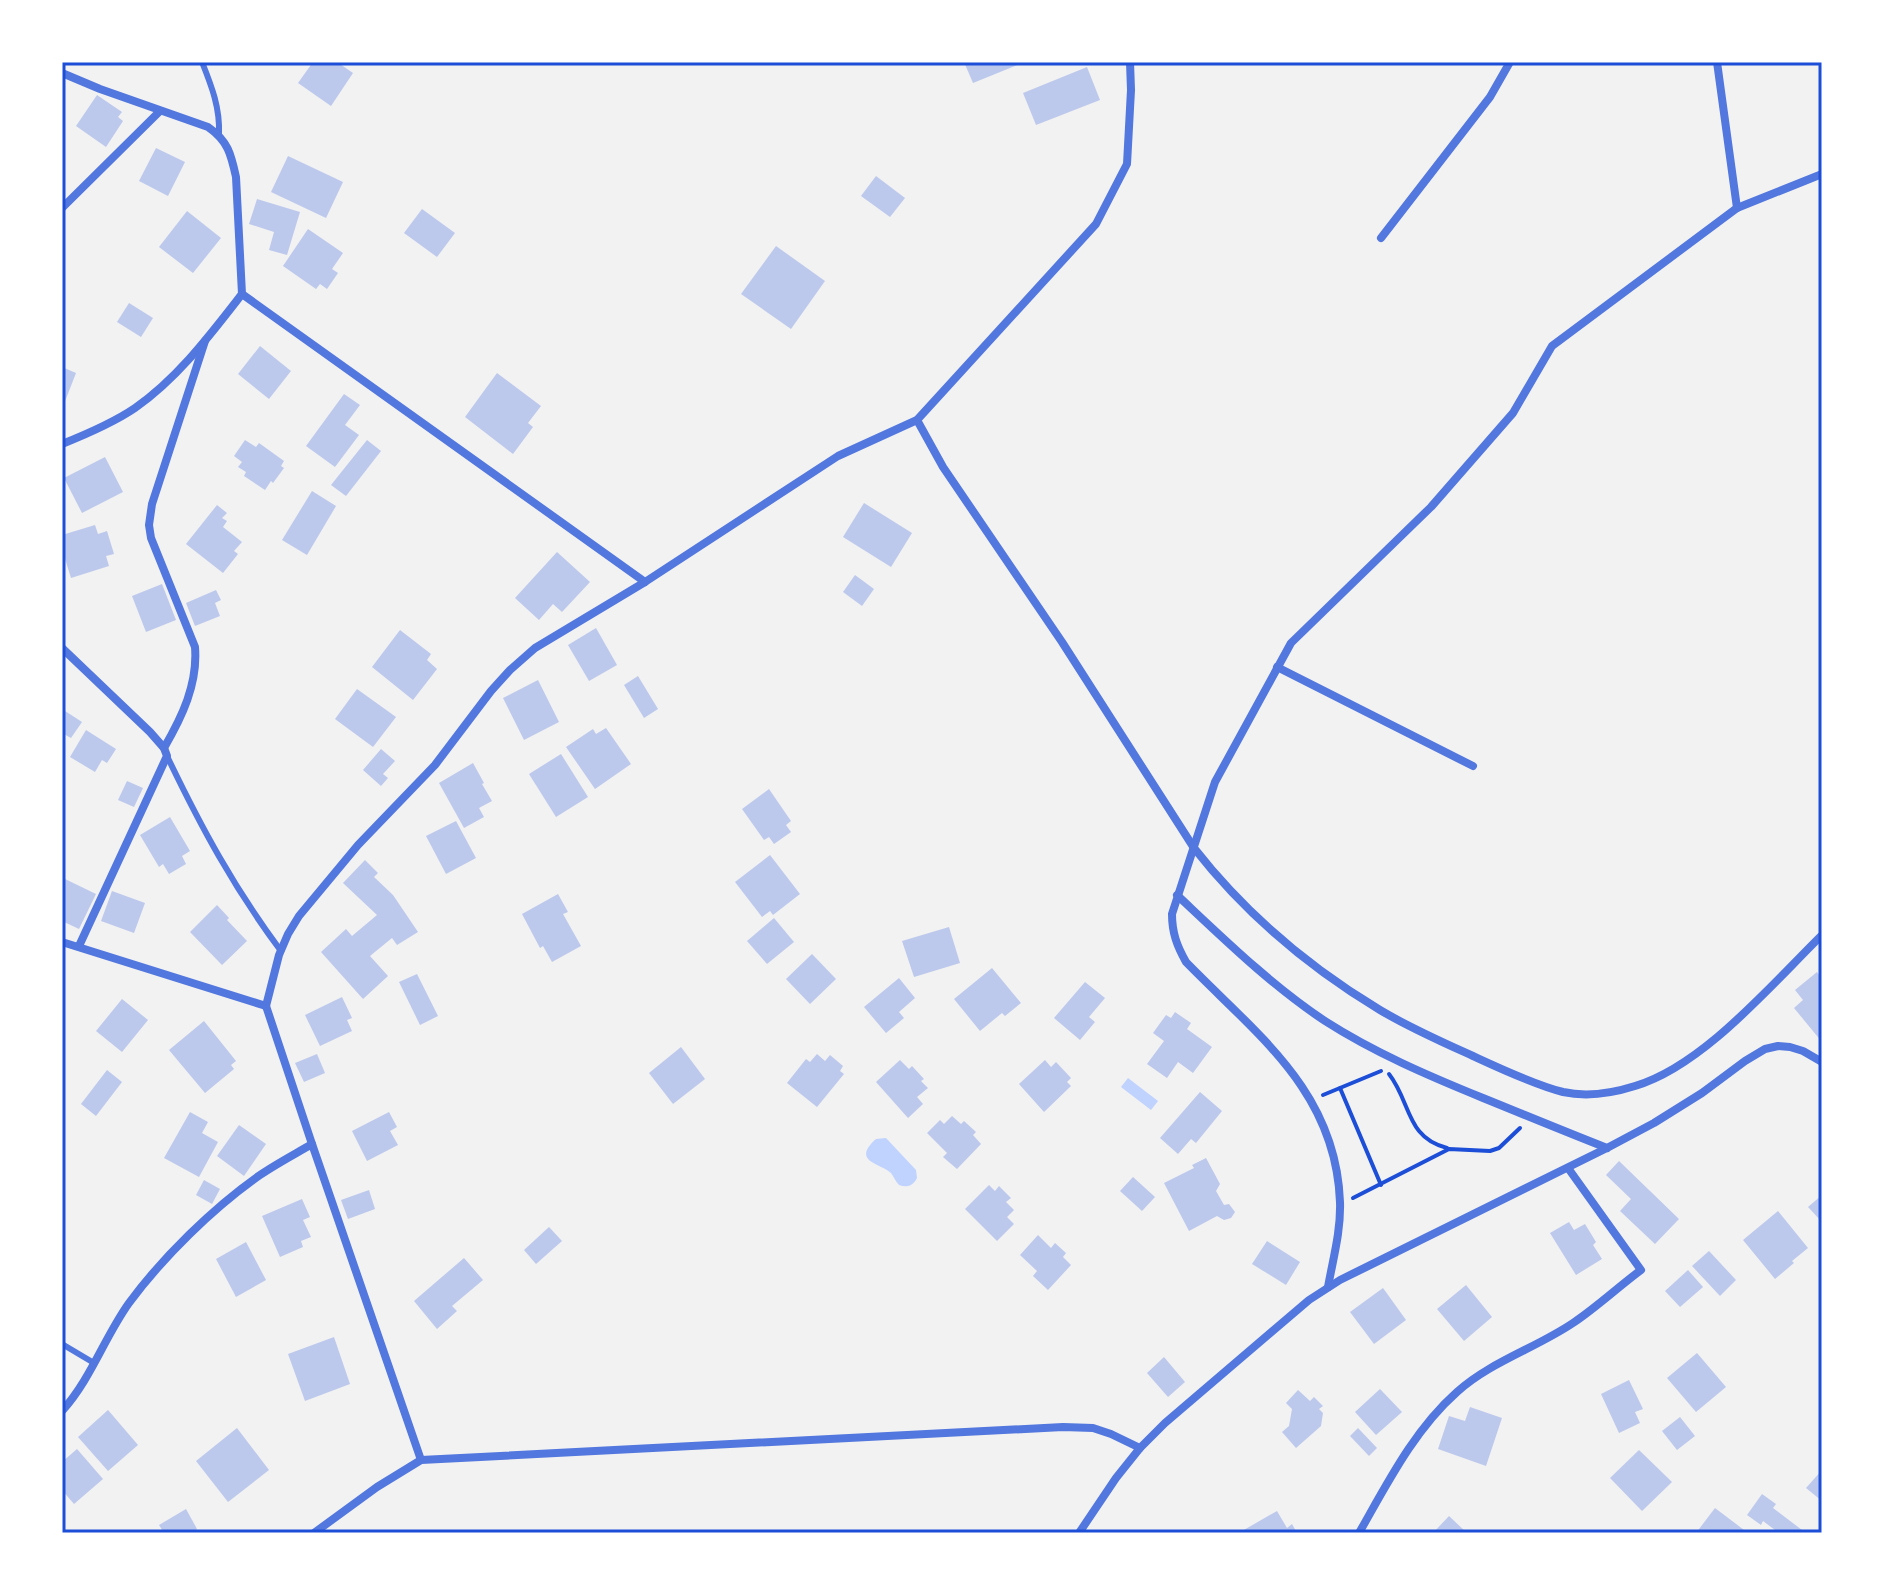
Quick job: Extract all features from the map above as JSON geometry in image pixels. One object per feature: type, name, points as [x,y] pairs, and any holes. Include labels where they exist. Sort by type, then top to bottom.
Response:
[{"type":"street","points":[[421,1460],[266,1006],[273,974],[288,934],[299,916],[358,845],[435,765],[491,691],[535,648],[645,582],[838,456],[917,420],[1096,224],[1127,164],[1130,62]]},
{"type":"street","points":[[1381,238],[1490,97],[1510,62]]},
{"type":"street","points":[[1717,62],[1737,208]]},
{"type":"street","points":[[62,73],[208,127],[219,134],[227,145],[236,177],[242,294],[166,383],[134,408],[62,444]]},
{"type":"street","points":[[62,208],[160,111]]},
{"type":"street","points":[[1328,1287],[1338,1234],[1340,1203],[1336,1163],[1328,1136],[1295,1075],[1271,1046],[1186,962],[1172,929],[1177,895],[1215,782],[1291,643],[1431,507],[1513,413],[1552,346],[1737,208],[1822,174]]},
{"type":"street","points":[[242,294],[645,582]]},
{"type":"street","points":[[79,946],[180,720],[195,672],[195,647],[151,538],[149,525],[152,504],[205,341]]},
{"type":"street","points":[[917,420],[943,467],[1062,642],[1194,848],[1236,897],[1270,929],[1368,1002],[1434,1038],[1563,1092],[1613,1092],[1637,1086],[1690,1058],[1716,1038],[1822,935]]},
{"type":"street","points":[[62,648],[150,732],[165,752]]},
{"type":"street","points":[[1277,667],[1473,766]]},
{"type":"street","points":[[1177,895],[1264,976],[1325,1021],[1404,1065],[1607,1148]]},
{"type":"street","points":[[62,942],[266,1006]]},
{"type":"street","points":[[1079,1533],[1116,1478],[1165,1423],[1328,1287],[1654,1123],[1765,1049],[1790,1047],[1822,1062]]},
{"type":"street","points":[[62,1411],[81,1388],[128,1304],[156,1269],[184,1240],[259,1176],[312,1144]]},
{"type":"street","points":[[1359,1533],[1401,1461],[1434,1415],[1457,1391],[1572,1323],[1641,1270],[1568,1168]]},
{"type":"street","points":[[314,1533],[377,1487],[421,1460],[1063,1427],[1093,1428],[1140,1448]]},
{"type":"lane","points":[[202,62],[217,99],[219,134]]},
{"type":"lane","points":[[165,752],[223,866],[281,951]]},
{"type":"lane","points":[[62,1344],[94,1363]]},
{"type":"path","points":[[1311,1101],[1379,1070],[1391,1075],[1418,1132],[1427,1141],[1449,1149],[1490,1151],[1499,1148],[1530,1117]]},
{"type":"path","points":[[1340,1088],[1381,1185]]},
{"type":"path","points":[[1340,1203],[1449,1149]]},
{"type":"water","points":[[1128,1078],[1158,1101],[1151,1110],[1121,1087]]},
{"type":"water","points":[[886,1138],[916,1170],[917,1178],[912,1185],[899,1185],[891,1173],[867,1157],[869,1147],[876,1139]]},
{"type":"building","points":[[313,62],[337,62],[353,73],[331,106],[298,83]]},
{"type":"building","points":[[964,62],[1025,62],[973,83]]},
{"type":"building","points":[[1087,67],[1100,100],[1036,125],[1023,93]]},
{"type":"building","points":[[97,95],[122,112],[118,117],[123,121],[106,147],[76,126]]},
{"type":"building","points":[[156,148],[185,162],[168,196],[139,181]]},
{"type":"building","points":[[288,156],[343,182],[326,218],[271,192]]},
{"type":"building","points":[[876,176],[905,198],[890,217],[861,196]]},
{"type":"building","points":[[257,199],[300,212],[287,255],[269,250],[274,232],[249,224]]},
{"type":"building","points":[[422,209],[455,233],[437,257],[404,233]]},
{"type":"building","points":[[187,211],[221,238],[193,273],[159,247]]},
{"type":"building","points":[[308,229],[343,253],[332,269],[338,273],[327,289],[320,284],[316,289],[283,266]]},
{"type":"building","points":[[776,246],[825,281],[791,329],[741,294]]},
{"type":"building","points":[[129,303],[153,318],[141,337],[117,322]]},
{"type":"building","points":[[260,346],[291,371],[269,399],[238,374]]},
{"type":"building","points":[[62,367],[76,373],[62,409]]},
{"type":"building","points":[[497,373],[541,406],[528,423],[533,427],[513,454],[465,417]]},
{"type":"building","points":[[344,394],[360,405],[345,425],[359,435],[335,467],[306,446]]},
{"type":"building","points":[[245,440],[256,447],[259,443],[284,461],[281,466],[284,468],[265,490],[244,476],[246,472],[238,467],[242,462],[234,456]]},
{"type":"building","points":[[367,440],[381,451],[346,496],[331,485]]},
{"type":"building","points":[[105,457],[123,492],[82,513],[64,478]]},
{"type":"building","points":[[312,491],[336,506],[307,555],[282,540]]},
{"type":"building","points":[[864,503],[912,533],[891,567],[843,537]]},
{"type":"building","points":[[217,505],[227,513],[222,518],[227,521],[223,527],[242,542],[234,551],[238,554],[223,573],[186,544]]},
{"type":"building","points":[[95,525],[98,534],[107,531],[114,554],[106,556],[109,566],[71,578],[62,549],[62,535]]},
{"type":"building","points":[[557,552],[590,582],[562,612],[553,604],[539,620],[515,598]]},
{"type":"building","points":[[855,575],[874,589],[862,606],[843,592]]},
{"type":"building","points":[[162,584],[176,620],[146,632],[132,596]]},
{"type":"building","points":[[216,590],[221,600],[215,603],[220,616],[195,626],[186,603]]},
{"type":"building","points":[[596,628],[617,665],[589,681],[568,645]]},
{"type":"building","points":[[400,630],[431,654],[427,660],[437,669],[413,700],[372,667]]},
{"type":"building","points":[[638,676],[658,709],[644,718],[624,685]]},
{"type":"building","points":[[538,680],[559,722],[524,740],[503,698]]},
{"type":"building","points":[[357,689],[396,717],[373,747],[335,719]]},
{"type":"building","points":[[62,709],[82,722],[71,738],[62,733]]},
{"type":"building","points":[[606,728],[631,764],[595,789],[566,747],[593,729],[596,734]]},
{"type":"building","points":[[86,730],[116,749],[107,763],[102,760],[95,772],[70,757]]},
{"type":"building","points":[[381,749],[395,761],[383,774],[388,778],[381,786],[363,770]]},
{"type":"building","points":[[561,754],[588,797],[556,817],[529,774]]},
{"type":"building","points":[[473,763],[492,801],[479,808],[484,817],[464,828],[439,783]]},
{"type":"building","points":[[127,781],[143,788],[134,807],[118,800]]},
{"type":"building","points":[[769,789],[791,821],[786,825],[791,832],[774,844],[769,837],[764,840],[742,809]]},
{"type":"building","points":[[170,817],[190,851],[182,856],[186,864],[169,874],[163,864],[159,867],[140,835]]},
{"type":"building","points":[[456,821],[476,858],[446,874],[426,836]]},
{"type":"building","points":[[770,855],[800,894],[773,915],[770,911],[762,917],[735,882]]},
{"type":"building","points":[[365,860],[378,873],[374,877],[393,895],[418,932],[397,945],[392,938],[370,956],[388,976],[363,999],[321,952],[346,929],[352,936],[377,915],[343,883]]},
{"type":"building","points":[[63,878],[96,894],[79,929],[62,921]]},
{"type":"building","points":[[112,891],[145,903],[134,933],[101,921]]},
{"type":"building","points":[[558,894],[568,912],[563,914],[581,946],[552,962],[543,946],[540,948],[522,914]]},
{"type":"building","points":[[217,905],[247,941],[222,965],[190,932]]},
{"type":"building","points":[[774,918],[794,942],[767,964],[747,941]]},
{"type":"building","points":[[949,927],[960,963],[914,977],[902,941]]},
{"type":"building","points":[[812,954],[836,979],[810,1004],[786,979]]},
{"type":"building","points":[[992,968],[1021,1003],[1005,1016],[1002,1013],[980,1031],[954,999]]},
{"type":"building","points":[[1817,972],[1822,979],[1822,1042],[1794,1008],[1803,1000],[1795,990]]},
{"type":"building","points":[[417,974],[438,1016],[420,1025],[399,982]]},
{"type":"building","points":[[899,978],[915,998],[899,1012],[904,1018],[886,1033],[864,1007]]},
{"type":"building","points":[[1085,982],[1105,998],[1089,1017],[1095,1022],[1080,1040],[1054,1018]]},
{"type":"building","points":[[342,997],[352,1018],[347,1020],[352,1031],[320,1046],[305,1015]]},
{"type":"building","points":[[122,999],[148,1020],[122,1052],[96,1031]]},
{"type":"building","points":[[1175,1012],[1191,1023],[1187,1029],[1212,1047],[1193,1073],[1178,1062],[1167,1078],[1147,1064],[1164,1041],[1153,1033],[1166,1015],[1171,1018]]},
{"type":"building","points":[[204,1021],[236,1061],[231,1065],[234,1069],[205,1093],[169,1050]]},
{"type":"building","points":[[681,1047],[705,1079],[673,1104],[649,1073]]},
{"type":"building","points":[[317,1054],[325,1073],[304,1082],[295,1063]]},
{"type":"building","points":[[817,1054],[825,1061],[830,1055],[843,1066],[840,1071],[844,1074],[817,1107],[787,1083],[806,1059],[810,1062]]},
{"type":"building","points":[[900,1060],[909,1069],[912,1066],[928,1088],[917,1097],[923,1104],[908,1118],[876,1082]]},
{"type":"building","points":[[1045,1060],[1051,1067],[1056,1062],[1071,1078],[1067,1082],[1071,1086],[1044,1112],[1019,1084]]},
{"type":"building","points":[[107,1070],[122,1082],[96,1116],[81,1104]]},
{"type":"building","points":[[1200,1092],[1222,1111],[1196,1143],[1191,1139],[1178,1154],[1160,1138]]},
{"type":"building","points":[[190,1112],[208,1122],[202,1133],[218,1142],[199,1177],[164,1158]]},
{"type":"building","points":[[389,1112],[397,1127],[390,1131],[398,1145],[367,1161],[352,1131]]},
{"type":"building","points":[[952,1116],[961,1124],[964,1121],[976,1132],[973,1135],[981,1144],[957,1169],[943,1157],[947,1153],[927,1133],[940,1120],[944,1124]]},
{"type":"building","points":[[239,1125],[266,1144],[244,1176],[217,1156]]},
{"type":"building","points":[[1206,1158],[1220,1184],[1216,1191],[1224,1205],[1229,1204],[1235,1212],[1231,1218],[1224,1220],[1217,1216],[1189,1231],[1164,1183],[1194,1168],[1192,1165]]},
{"type":"building","points":[[1619,1161],[1679,1219],[1655,1244],[1620,1211],[1631,1199],[1606,1175]]},
{"type":"building","points":[[1133,1177],[1155,1197],[1142,1211],[1120,1191]]},
{"type":"building","points":[[204,1180],[220,1189],[212,1204],[196,1195]]},
{"type":"building","points":[[989,1185],[995,1191],[999,1186],[1011,1198],[1006,1202],[1014,1210],[1007,1217],[1014,1224],[997,1241],[965,1209]]},
{"type":"building","points":[[369,1190],[375,1209],[348,1219],[341,1200]]},
{"type":"building","points":[[1822,1195],[1822,1222],[1808,1207]]},
{"type":"building","points":[[302,1199],[310,1217],[303,1220],[311,1237],[301,1241],[303,1247],[280,1257],[262,1216]]},
{"type":"building","points":[[1778,1211],[1808,1248],[1775,1279],[1743,1240]]},
{"type":"building","points":[[1569,1222],[1574,1230],[1585,1224],[1602,1259],[1576,1275],[1550,1233]]},
{"type":"building","points":[[549,1227],[562,1241],[536,1264],[524,1250]]},
{"type":"building","points":[[1038,1235],[1051,1248],[1055,1243],[1066,1253],[1063,1257],[1071,1265],[1048,1290],[1033,1276],[1037,1271],[1020,1255]]},
{"type":"building","points":[[1267,1241],[1300,1262],[1286,1285],[1252,1264]]},
{"type":"building","points":[[246,1242],[266,1280],[236,1297],[216,1259]]},
{"type":"building","points":[[1709,1251],[1736,1280],[1720,1296],[1692,1266]]},
{"type":"building","points":[[464,1258],[483,1280],[452,1306],[457,1311],[437,1329],[414,1301]]},
{"type":"building","points":[[1688,1270],[1703,1287],[1680,1307],[1665,1291]]},
{"type":"building","points":[[1466,1285],[1492,1317],[1464,1341],[1437,1309]]},
{"type":"building","points":[[1383,1288],[1406,1320],[1374,1344],[1350,1312]]},
{"type":"building","points":[[334,1337],[350,1384],[305,1401],[288,1354]]},
{"type":"building","points":[[1697,1353],[1726,1387],[1696,1412],[1667,1378]]},
{"type":"building","points":[[1164,1357],[1185,1382],[1168,1397],[1147,1373]]},
{"type":"building","points":[[1629,1380],[1643,1409],[1635,1412],[1640,1423],[1619,1433],[1601,1394]]},
{"type":"building","points":[[1380,1389],[1402,1412],[1376,1435],[1355,1412]]},
{"type":"building","points":[[1298,1390],[1310,1401],[1314,1397],[1323,1406],[1319,1409],[1323,1413],[1321,1426],[1296,1448],[1282,1432],[1289,1426],[1292,1409],[1286,1403]]},
{"type":"building","points":[[1470,1407],[1502,1418],[1486,1466],[1438,1449],[1449,1416],[1465,1421]]},
{"type":"building","points":[[108,1410],[138,1445],[108,1471],[78,1437]]},
{"type":"building","points":[[1680,1417],[1695,1436],[1677,1450],[1662,1431]]},
{"type":"building","points":[[237,1428],[269,1470],[228,1502],[196,1461]]},
{"type":"building","points":[[1358,1428],[1377,1448],[1369,1456],[1350,1436]]},
{"type":"building","points":[[77,1449],[103,1479],[74,1504],[62,1490],[62,1462]]},
{"type":"building","points":[[1639,1450],[1672,1482],[1642,1511],[1610,1478]]},
{"type":"building","points":[[1822,1470],[1822,1501],[1806,1488]]},
{"type":"building","points":[[1762,1494],[1776,1504],[1773,1508],[1806,1533],[1779,1533],[1763,1521],[1761,1525],[1747,1515]]},
{"type":"building","points":[[1715,1508],[1748,1533],[1696,1533]]},
{"type":"building","points":[[186,1509],[197,1529],[191,1533],[164,1533],[159,1525]]},
{"type":"building","points":[[1277,1511],[1287,1528],[1292,1524],[1297,1533],[1243,1533],[1242,1531]]},
{"type":"building","points":[[1449,1516],[1467,1533],[1433,1533]]}]
